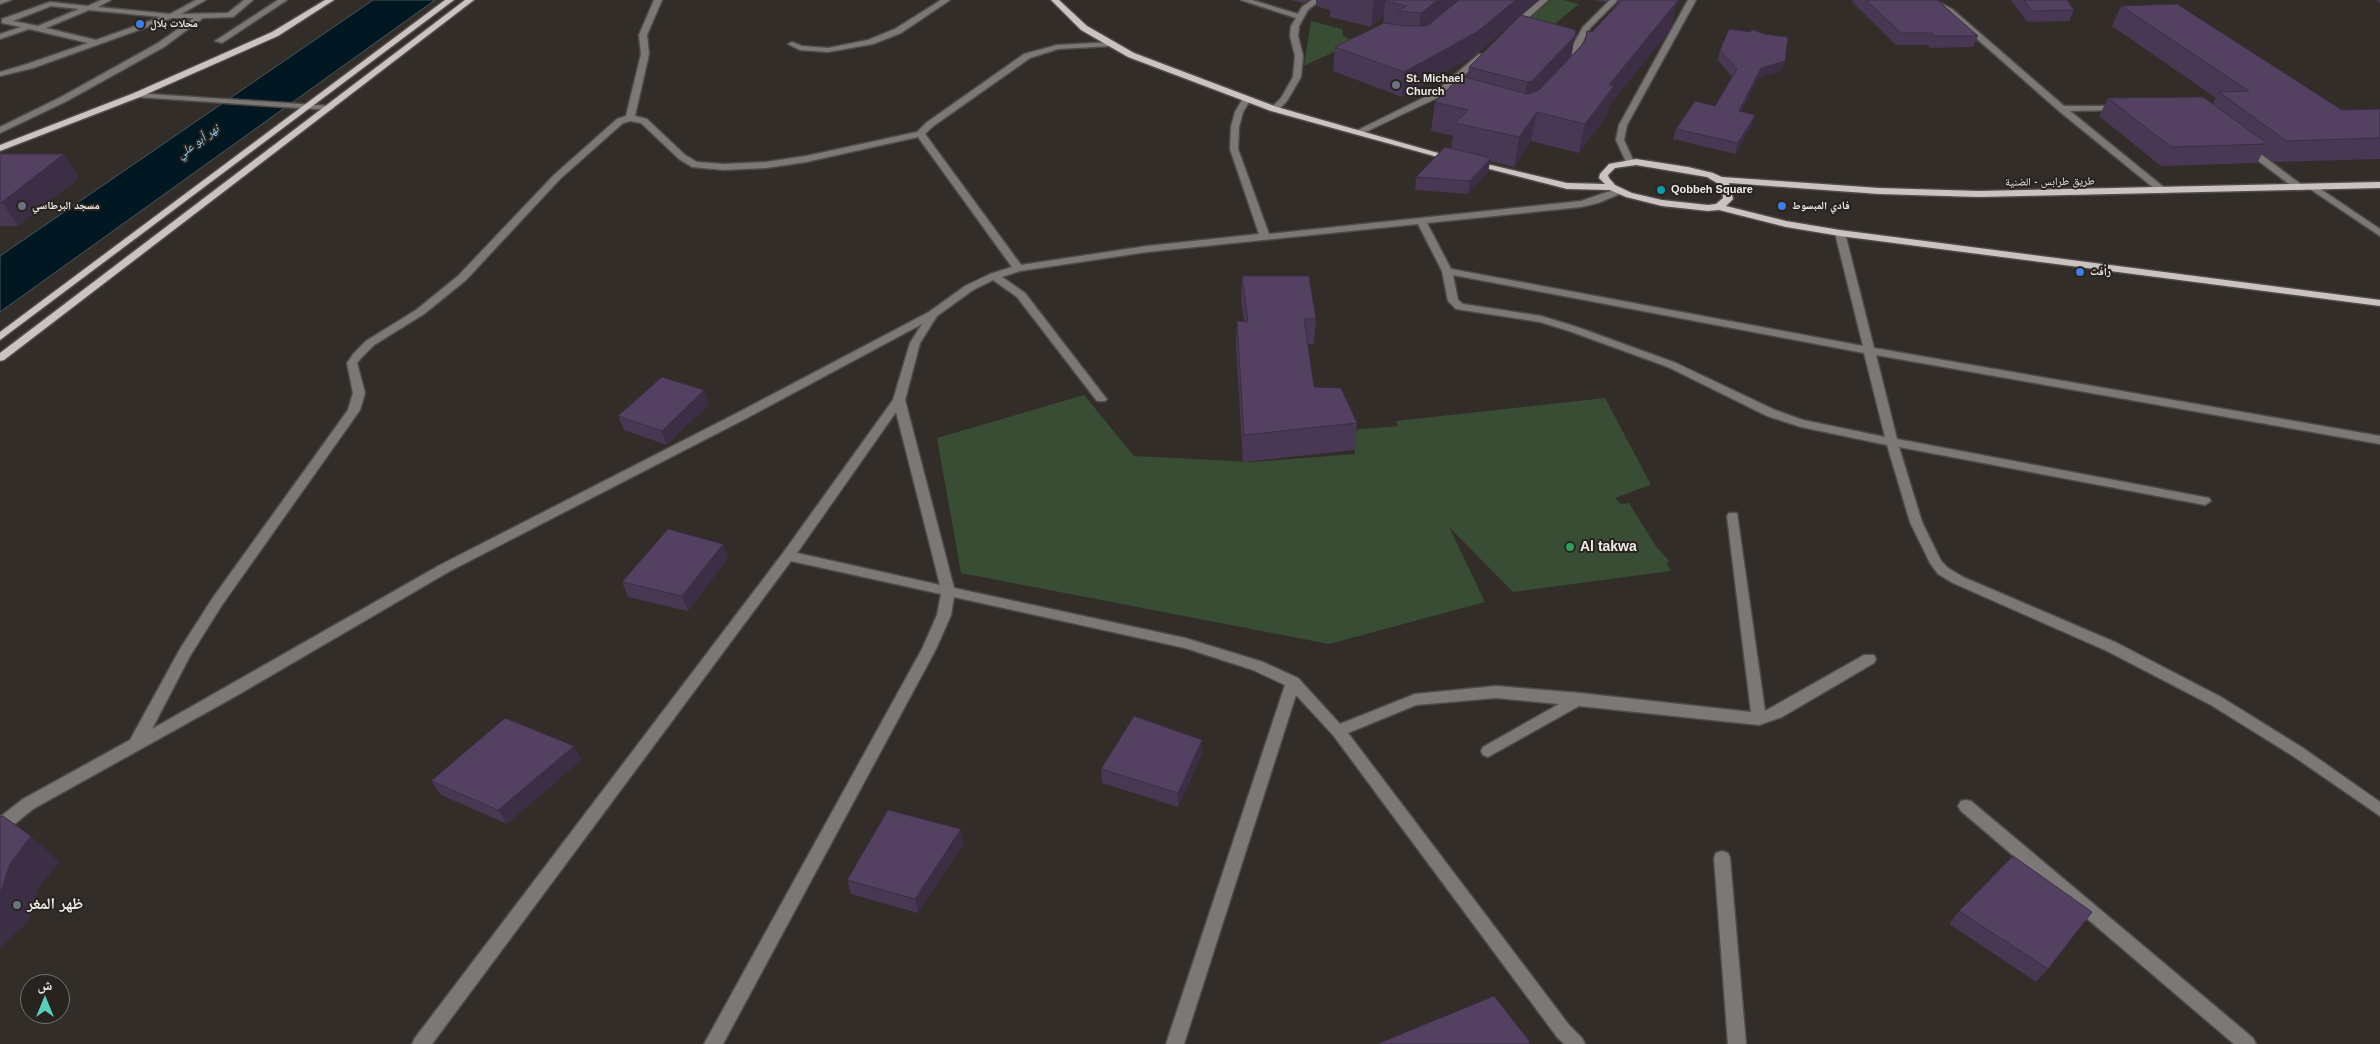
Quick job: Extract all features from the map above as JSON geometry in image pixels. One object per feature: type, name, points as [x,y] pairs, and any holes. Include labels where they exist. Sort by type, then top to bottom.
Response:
[{"type":"main road","points":[[0,148],[137,95],[275,34],[330,0]]},
{"type":"main road","points":[[0,336],[450,0]]},
{"type":"main road","points":[[0,358],[470,0]]},
{"type":"main road","points":[[1055,0],[1084,28],[1132,55],[1274,109],[1356,133],[1568,186],[1615,189],[1662,203],[1718,208],[1786,224],[1840,233],[2380,303]]},
{"type":"main road","points":[[1615,189],[1604,178],[1607,169],[1618,164],[1630,162]]},
{"type":"main road","name":"طريق طرابس - الضنية","points":[[1630,162],[1688,170],[1710,175],[1720,180],[1870,190],[1979,194],[2300,188],[2380,184]]},
{"type":"main road","points":[[1718,208],[1728,199],[1726,185],[1720,180]]},
{"type":"street","points":[[0,2],[7,0]]},
{"type":"street","points":[[38,29],[107,0]]},
{"type":"street","points":[[0,74],[30,66],[171,16],[202,0]]},
{"type":"street","points":[[3,21],[50,4],[171,16],[230,15],[249,0]]},
{"type":"street","points":[[219,41],[283,0]]},
{"type":"street","points":[[630,118],[645,54],[644,35],[658,0]]},
{"type":"street","points":[[792,44],[800,48],[828,50],[870,42],[898,31],[946,0]]},
{"type":"street","points":[[1245,0],[1299,17]]},
{"type":"street","points":[[1274,109],[1288,93],[1297,77],[1299,56],[1294,36],[1299,17],[1316,0]]},
{"type":"street","points":[[1515,36],[1506,33],[1544,0]]},
{"type":"street","points":[[1568,73],[1575,66],[1577,45],[1587,27],[1614,0]]},
{"type":"street","points":[[1630,162],[1620,140],[1623,125],[1692,0]]},
{"type":"street","points":[[1929,0],[1949,11],[1970,28],[2062,109],[2163,191]]},
{"type":"street","points":[[0,130],[64,99],[161,45],[201,16]]},
{"type":"street","points":[[3,21],[94,42]]},
{"type":"street","points":[[0,38],[28,26]]},
{"type":"street","points":[[136,744],[185,653],[217,602],[354,410],[359,393],[353,374],[352,363],[358,355],[370,343],[420,312],[462,278],[556,177],[620,121],[630,118],[650,124],[669,146],[695,165],[724,167],[766,165],[798,160],[920,134],[929,125],[1027,56],[1039,51],[1057,47],[1110,44]]},
{"type":"street","points":[[1356,133],[1438,94],[1486,52]]},
{"type":"street","points":[[1567,54],[1576,57]]},
{"type":"street","points":[[1438,94],[1466,103]]},
{"type":"street","points":[[137,95],[330,108]]},
{"type":"street","points":[[1247,99],[1235,127],[1234,149],[1266,237]]},
{"type":"street","points":[[2062,109],[2130,107]]},
{"type":"street","points":[[920,134],[1018,268]]},
{"type":"street","points":[[2238,141],[2300,188]]},
{"type":"street","points":[[2313,187],[2380,233]]},
{"type":"street","points":[[0,826],[28,804],[231,692],[445,568],[607,486],[933,314],[968,288],[994,276],[1018,268],[1147,249],[1422,222],[1580,204],[1600,199],[1615,189]]},
{"type":"street","points":[[1422,222],[1447,271],[1453,301],[1460,307],[1541,319],[1574,329],[1672,365],[1771,413],[1793,421],[1892,442],[2205,501]]},
{"type":"street","points":[[1840,233],[1892,442],[1916,522],[1936,563],[1943,571],[1958,580],[2112,647],[2216,701],[2298,752],[2380,810]]},
{"type":"street","points":[[1447,271],[2042,382],[2380,440]]},
{"type":"street","points":[[994,276],[1021,295],[1100,399]]},
{"type":"street","points":[[421,1044],[788,556],[899,400],[915,343],[933,314]]},
{"type":"street","points":[[713,1044],[929,649],[944,615],[948,591],[899,400]]},
{"type":"street","points":[[1733,516],[1759,719]]},
{"type":"street","points":[[788,556],[1185,643],[1258,666],[1293,682],[1338,731],[1566,1037],[1576,1044]]},
{"type":"street","points":[[1338,731],[1415,700],[1496,692],[1580,699],[1759,719],[1777,713],[1869,658]]},
{"type":"street","points":[[1176,1044],[1293,682]]},
{"type":"street","points":[[1488,751],[1580,699]]},
{"type":"street","points":[[1966,806],[2247,1044]]},
{"type":"street","points":[[1722,858],[1737,1044]]},
{"type":"green space","points":[[1551,0],[1564,0],[1579,4],[1538,38],[1514,32]]},
{"type":"green space","points":[[1311,21],[1342,29],[1343,35],[1353,43],[1304,66]]},
{"type":"green space","points":[[1084,395],[1134,456],[1253,462],[1355,454],[1353,430],[1398,426],[1396,421],[1605,398],[1650,483],[1650,485],[1615,498],[1621,504],[1629,503],[1655,545],[1670,562],[1666,563],[1671,571],[1513,592],[1449,527],[1485,602],[1329,644],[961,573],[937,438]]},
{"type":"water","name":"نهر أبو علي","points":[[373,0],[435,0],[0,312],[0,256]]},
{"type":"building","points":[[1438,0],[1421,13],[1397,11],[1407,6],[1385,1]]},
{"type":"building","points":[[1459,0],[1516,0],[1477,32],[1404,72],[1335,47],[1384,23],[1404,26],[1427,26]]},
{"type":"building","points":[[1622,0],[1678,0],[1609,85],[1614,86],[1585,124],[1537,112],[1519,137],[1455,123],[1468,110],[1435,102],[1461,76],[1528,94],[1539,90],[1585,42],[1587,31],[1592,32]]},
{"type":"building","points":[[1866,0],[1937,0],[1978,36],[1935,36],[1932,33],[1901,33]]},
{"type":"building","points":[[2024,0],[2067,0],[2074,10],[2032,11]]},
{"type":"building","points":[[2177,4],[2342,110],[2380,109],[2380,138],[2286,141],[2219,92],[2249,91],[2121,6]]},
{"type":"building","points":[[1521,15],[1576,30],[1575,36],[1532,81],[1527,82],[1469,67]]},
{"type":"building","points":[[1729,29],[1751,32],[1751,29],[1764,34],[1788,37],[1785,61],[1761,68],[1739,111],[1755,115],[1738,143],[1676,129],[1695,101],[1715,106],[1737,69],[1720,50]]},
{"type":"building","points":[[2203,97],[2268,144],[2171,147],[2108,98]]},
{"type":"building","points":[[1445,147],[1491,158],[1470,181],[1416,177]]},
{"type":"building","points":[[0,154],[64,154],[0,202]]},
{"type":"building","points":[[1242,276],[1309,276],[1316,319],[1304,319],[1314,387],[1341,388],[1357,423],[1244,435],[1237,321],[1248,322]]},
{"type":"building","points":[[662,377],[704,390],[662,431],[618,416]]},
{"type":"building","points":[[668,529],[723,544],[682,596],[622,582]]},
{"type":"building","points":[[1134,716],[1202,740],[1178,793],[1101,769]]},
{"type":"building","points":[[505,718],[574,746],[498,810],[431,781]]},
{"type":"building","points":[[888,810],[961,829],[915,899],[847,880]]},
{"type":"building","points":[[3,816],[31,836],[10,864],[0,894],[0,817]]},
{"type":"building","points":[[2013,856],[2092,912],[2048,969],[1959,911]]},
{"type":"building","points":[[1494,996],[1530,1042],[1529,1044],[1377,1044]]},
{"type":"place","name":"محلات بلال","points":[[140,24]]},
{"type":"place","name":"St. Michael Church","points":[[1396,85]]},
{"type":"place","name":"Qobbeh Square","points":[[1661,190]]},
{"type":"place","name":"مسجد البرطاسي","points":[[22,206]]},
{"type":"place","name":"فادي المبسوط","points":[[1782,206]]},
{"type":"place","name":"رأفت","points":[[2080,272]]},
{"type":"place","name":"Al takwa","points":[[1570,547]]},
{"type":"place","name":"ظهر المغر","points":[[17,905]]}]
